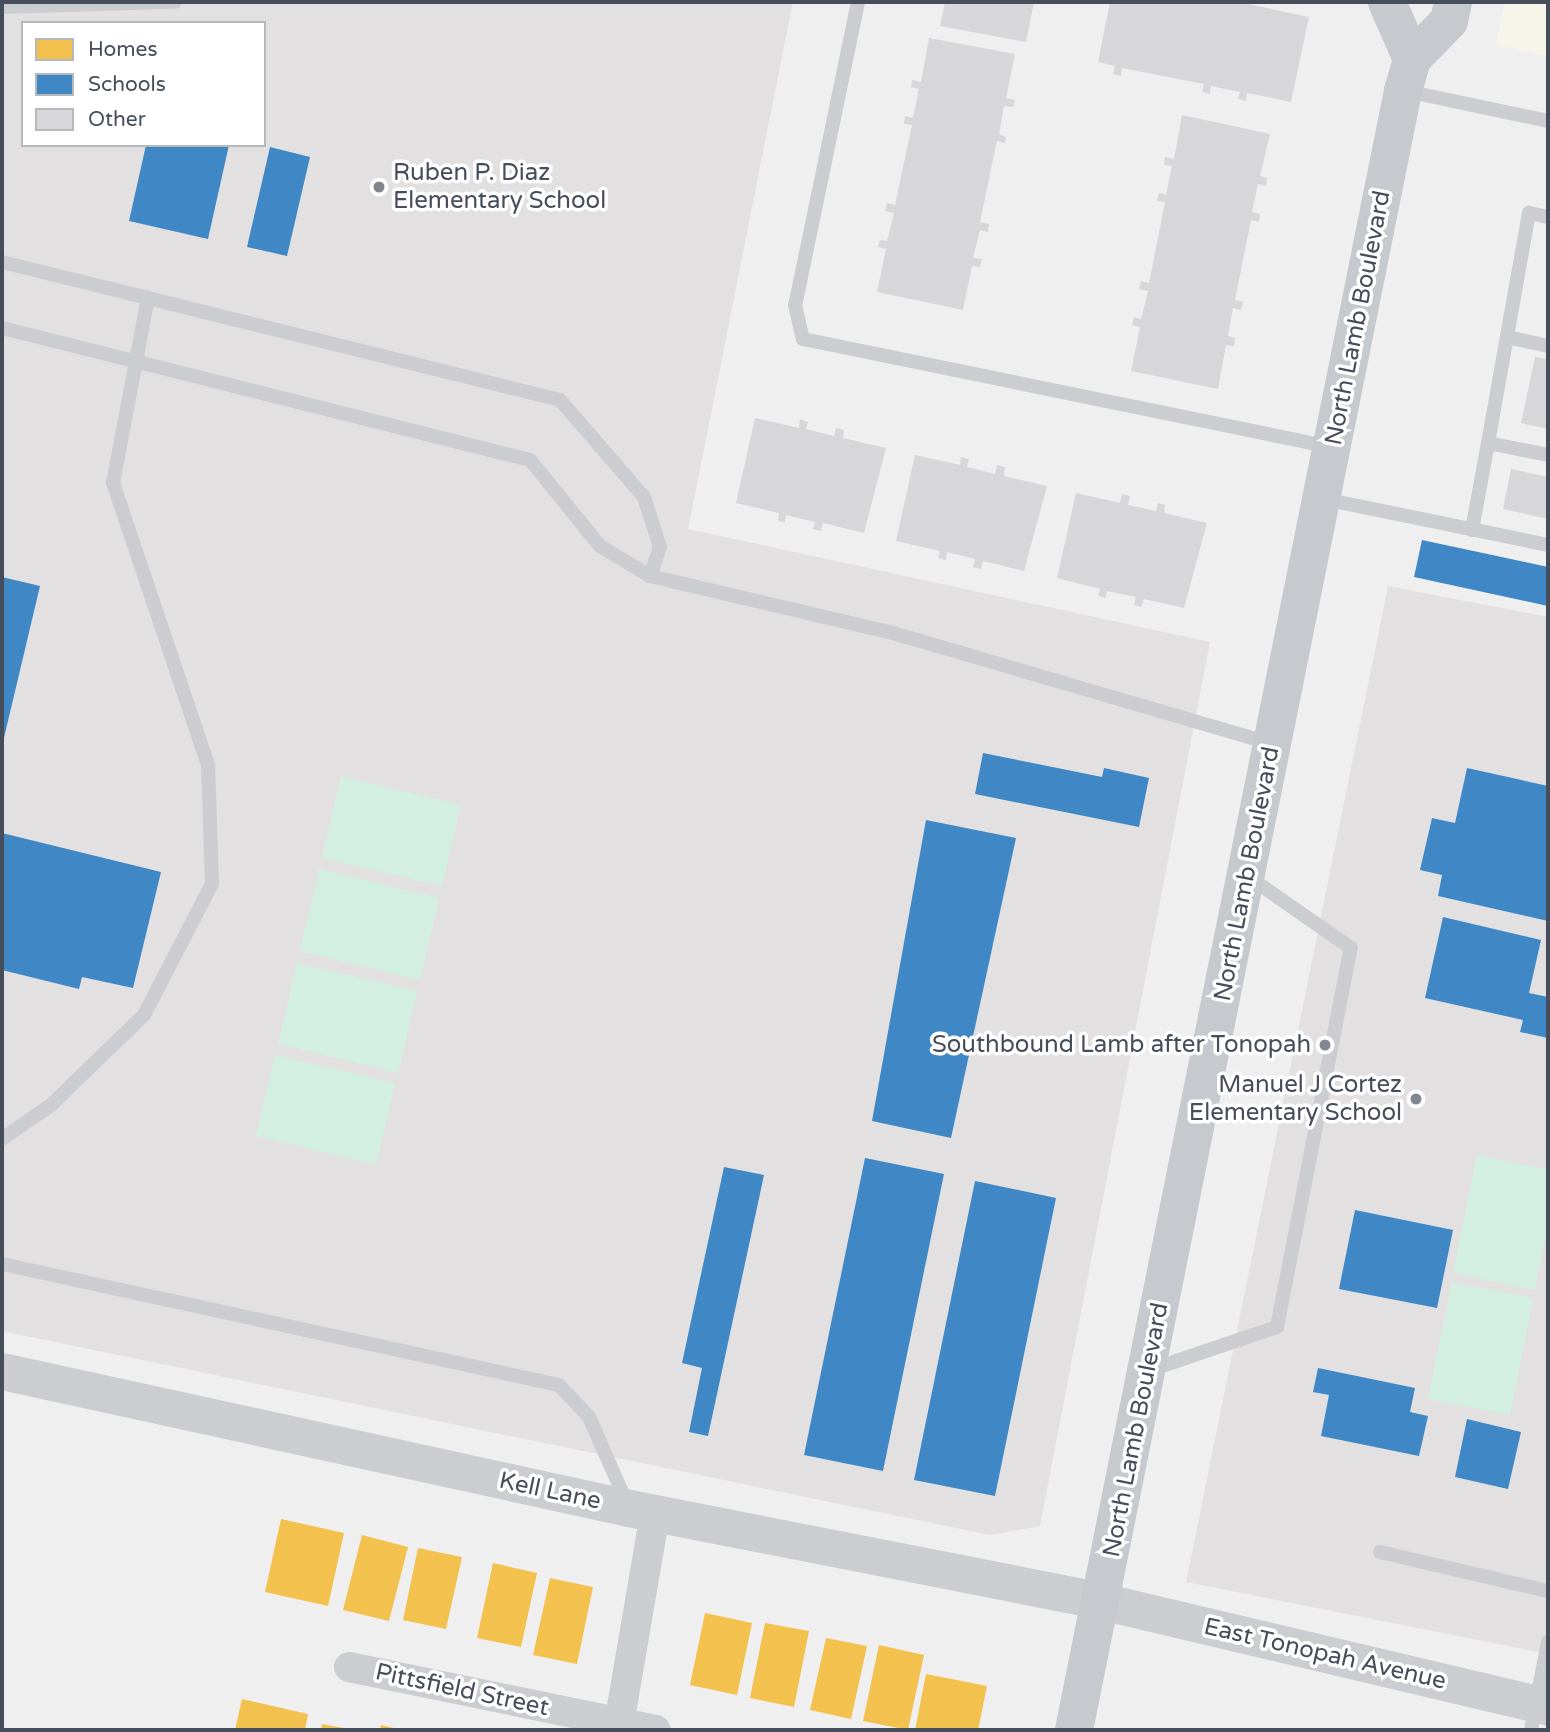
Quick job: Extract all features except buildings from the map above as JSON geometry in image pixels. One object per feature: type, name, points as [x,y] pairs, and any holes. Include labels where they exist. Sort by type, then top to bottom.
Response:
[{"type":"main road","points":[[1387,2],[1408,75]]},
{"type":"main road","points":[[1408,75],[1449,21],[1453,2]]},
{"type":"main road","name":"North Lamb Boulevard","points":[[1077,1730],[1408,75]]},
{"type":"street","name":"Kell Lane","points":[[2,1371],[642,1511],[1101,1601]]},
{"type":"street","points":[[619,1726],[642,1511]]},
{"type":"street","name":"East Tonopah Avenue","points":[[1101,1601],[1538,1714]]},
{"type":"street","name":"Pittsfield Street","points":[[349,1667],[619,1726],[656,1730]]},
{"type":"lane","points":[[2,8],[175,2]]},
{"type":"lane","points":[[858,2],[795,305],[803,339],[1333,447]]},
{"type":"lane","points":[[1408,75],[1548,121]]},
{"type":"lane","points":[[1472,530],[1529,213],[1548,217]]},
{"type":"lane","points":[[2,262],[559,400],[644,497],[660,547],[650,576]]},
{"type":"lane","points":[[2,1139],[51,1105],[144,1015],[212,884],[208,765],[113,483],[133,361],[148,297]]},
{"type":"lane","points":[[2,328],[530,460],[600,546],[650,576],[893,633],[1273,744]]},
{"type":"lane","points":[[1507,337],[1548,346]]},
{"type":"lane","points":[[1488,443],[1548,456]]},
{"type":"lane","points":[[1324,499],[1548,545]]},
{"type":"lane","points":[[1148,1371],[1276,1327],[1279,1314],[1351,948],[1247,876]]},
{"type":"lane","points":[[2,1264],[559,1385],[589,1416],[642,1511]]},
{"type":"lane","points":[[1380,1552],[1548,1591]]},
{"type":"lane","points":[[1538,1714],[1548,1642]]},
{"type":"shaded area","points":[[2,2],[793,2],[688,529],[1210,642],[1040,1526],[990,1535],[2,1331]]},
{"type":"shaded area","points":[[1505,2],[1548,2],[1548,56],[1496,45]]},
{"type":"shaded area","name":"Manuel J Cortez Elementary School","points":[[1388,586],[1548,617],[1548,1654],[1186,1582]]},
{"type":"green space","points":[[341,776],[461,805],[442,886],[322,858]]},
{"type":"green space","points":[[319,869],[439,898],[420,980],[300,951]]},
{"type":"green space","points":[[297,963],[417,991],[398,1073],[278,1044]]},
{"type":"green space","points":[[275,1055],[395,1083],[376,1165],[256,1136]]},
{"type":"green space","points":[[1477,1155],[1548,1170],[1548,1222],[1535,1290],[1453,1273]]},
{"type":"green space","points":[[1452,1282],[1533,1298],[1510,1415],[1428,1399]]},
{"type":"place","name":"Ruben P. Diaz Elementary School","points":[[379,187]]},
{"type":"place","name":"Southbound Lamb after Tonopah","points":[[1325,1045]]},
{"type":"place","name":"Manuel J Cortez Elementary School","points":[[1416,1099]]}]
